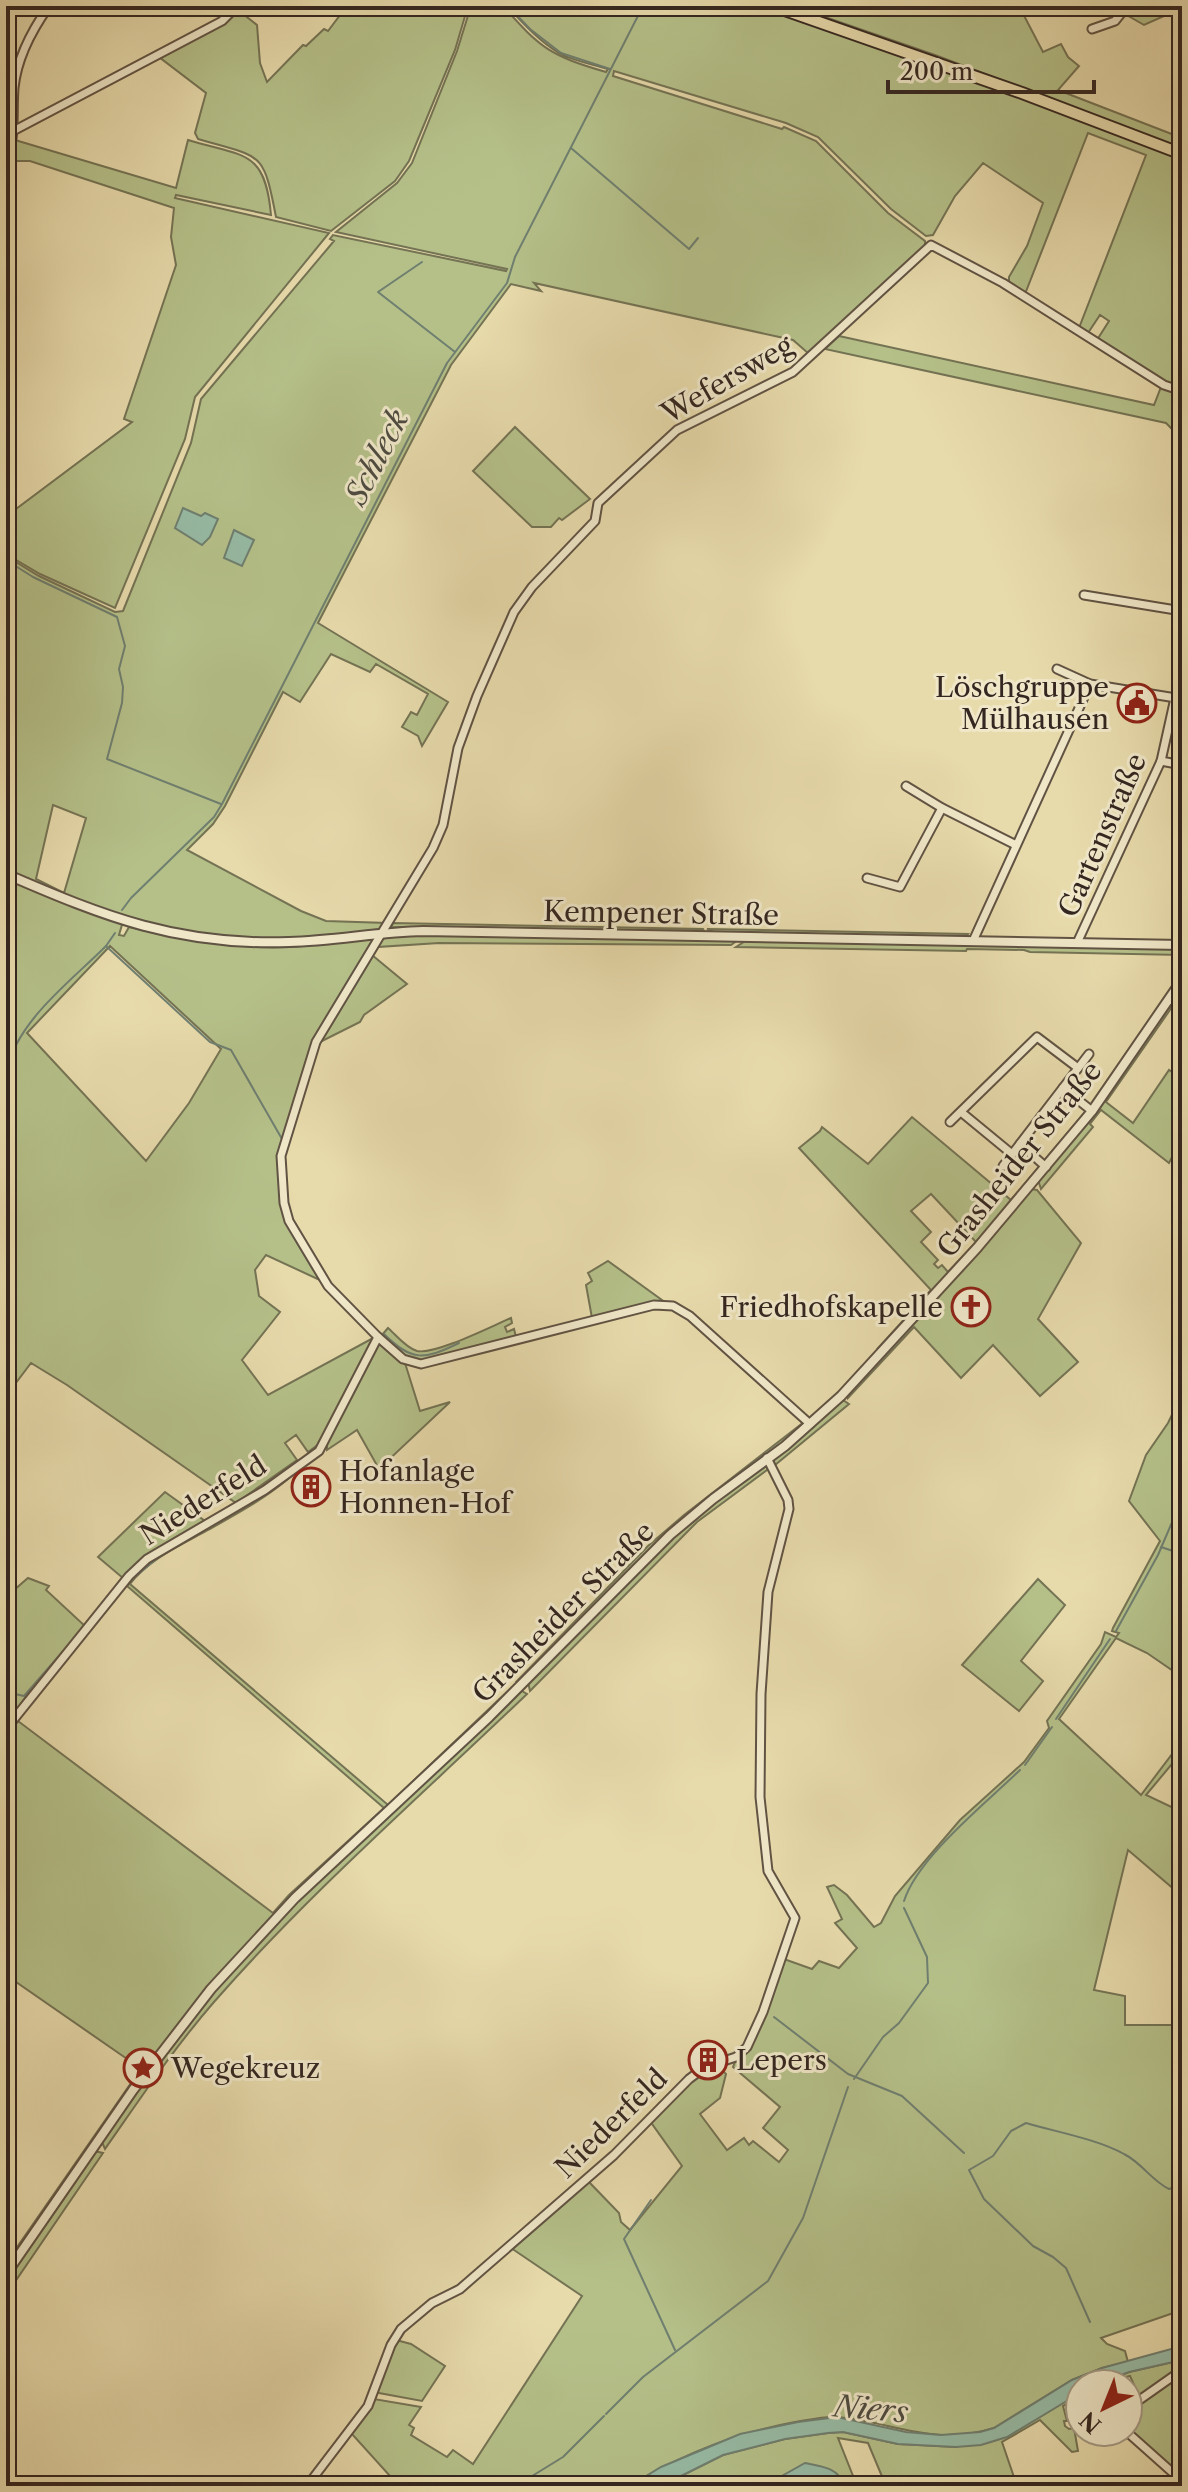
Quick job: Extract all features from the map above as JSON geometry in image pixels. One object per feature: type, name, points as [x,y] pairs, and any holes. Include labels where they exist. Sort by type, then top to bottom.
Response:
[{"type":"main road","points":[[773,6],[1022,93],[1182,154]]},
{"type":"street","points":[[6,163],[15,130],[9,115],[24,50],[49,6]]},
{"type":"street","points":[[15,130],[222,21],[237,6]]},
{"type":"street","points":[[1092,29],[1115,21],[1127,6]]},
{"type":"street","name":"Wefersweg","points":[[385,931],[443,825],[458,748],[514,612],[532,587],[595,521],[598,503],[677,430],[793,372],[931,245],[1003,283],[1164,385],[1182,391]]},
{"type":"street","points":[[1084,595],[1182,611]]},
{"type":"street","points":[[1057,669],[1090,684],[1179,698]]},
{"type":"street","points":[[973,941],[1090,684]]},
{"type":"street","name":"Gartenstraße","points":[[1077,943],[1161,761],[1179,698]]},
{"type":"street","points":[[1161,761],[1182,765]]},
{"type":"street","points":[[906,786],[1016,845]]},
{"type":"street","points":[[867,878],[900,887],[942,808]]},
{"type":"street","name":"Kempener Straße","points":[[6,874],[142,927],[183,936],[237,942],[291,942],[385,931],[1182,945]]},
{"type":"street","points":[[385,931],[316,1042],[281,1156],[284,1203],[289,1221],[328,1286],[403,1359],[421,1364],[654,1305],[673,1306],[690,1316],[810,1424]]},
{"type":"street","name":"Grasheider Straße","points":[[6,2274],[133,2090],[211,1989],[295,1898],[489,1717],[670,1535],[841,1396],[959,1268],[1092,1111],[1182,980]]},
{"type":"street","points":[[1170,999],[1182,1008]]},
{"type":"street","points":[[950,1122],[1037,1037],[1078,1068]]},
{"type":"street","points":[[1003,1166],[1089,1054]]},
{"type":"street","points":[[1063,1088],[1092,1111]]},
{"type":"street","points":[[961,1112],[1012,1154]]},
{"type":"street","points":[[1020,1144],[1046,1167]]},
{"type":"street","name":"Niederfeld","points":[[6,1729],[129,1576],[147,1559],[265,1490],[319,1451],[378,1337]]},
{"type":"street","name":"Niederfeld","points":[[307,2486],[368,2406],[391,2345],[401,2329],[432,2303],[460,2289],[590,2176],[689,2079],[705,2067],[736,2057],[747,2047],[763,2012],[795,1918],[768,1871],[760,1797],[761,1694],[768,1592],[789,1509],[788,1500],[767,1458]]},
{"type":"street","points":[[1144,2397],[1182,2370]]},
{"type":"street","points":[[1144,2447],[1182,2481]]},
{"type":"shaded area","points":[[341,6],[468,6],[455,50],[409,161],[395,181],[331,231],[276,217],[267,179],[256,160],[247,154],[198,139],[195,133],[206,93],[159,57],[238,10],[257,25],[260,63],[267,82],[303,45],[306,46],[324,29],[328,31],[343,11]]},
{"type":"shaded area","points":[[471,6],[503,6],[548,49],[606,72],[608,69],[559,53],[507,6],[755,6],[935,66],[1182,158],[1182,351],[1173,385],[1163,382],[1097,340],[1109,321],[1100,315],[1088,333],[1079,328],[1146,155],[1088,133],[1025,294],[1009,284],[1009,277],[1027,246],[1043,203],[983,163],[955,196],[933,235],[926,236],[891,209],[818,137],[786,123],[614,71],[613,76],[782,129],[784,127],[816,141],[888,213],[925,241],[925,247],[809,354],[793,340],[534,283],[541,291],[511,284],[451,365],[318,623],[448,702],[422,746],[418,736],[402,727],[411,712],[417,715],[428,694],[376,664],[370,672],[331,654],[300,702],[283,692],[225,806],[213,824],[187,850],[301,911],[326,921],[387,923],[382,929],[357,932],[255,938],[178,932],[124,918],[119,935],[124,936],[129,927],[250,947],[291,947],[366,938],[372,939],[373,943],[312,1043],[282,1144],[282,1203],[322,1281],[266,1255],[255,1270],[259,1296],[280,1312],[242,1360],[268,1395],[375,1337],[319,1444],[308,1452],[296,1435],[285,1443],[297,1460],[236,1503],[31,1363],[6,1396],[6,877],[116,921],[6,870],[6,556],[39,576],[115,612],[123,611],[191,443],[201,399],[334,241],[330,239],[333,235],[506,271],[336,232],[397,183],[412,163],[457,51]],"holes":[[[53,805],[86,818],[64,893],[36,879]],[[110,946],[221,1049],[189,1103],[146,1161],[27,1033]]]},
{"type":"shaded area","points":[[793,6],[1019,6],[1043,52],[1061,44],[1068,57],[1079,66],[1058,90],[1182,138],[1182,148],[935,55]]},
{"type":"shaded area","points":[[1132,6],[1182,8],[1144,25],[1125,14]]},
{"type":"shaded area","points":[[15,140],[176,188],[188,140],[224,150],[248,159],[257,167],[268,194],[271,215],[176,195],[175,198],[329,233],[195,397],[185,439],[115,608],[40,574],[6,554],[6,512],[8,515],[132,422],[124,419],[176,265],[171,237],[174,208],[30,161],[12,161]]},
{"type":"shaded area","points":[[839,336],[1154,405],[1161,387],[1182,394],[1182,439],[1166,423],[825,349]]},
{"type":"shaded area","points":[[515,427],[590,499],[562,520],[559,518],[551,527],[532,527],[473,471]]},
{"type":"shaded area","points":[[183,508],[218,519],[210,537],[202,545],[175,528]]},
{"type":"shaded area","points":[[234,530],[254,540],[242,566],[224,558]]},
{"type":"shaded area","points":[[393,923],[703,929],[704,931],[391,927]]},
{"type":"shaded area","points":[[707,929],[968,934],[965,938],[715,933]]},
{"type":"shaded area","points":[[385,936],[733,939],[735,942],[731,945],[439,943],[377,947]]},
{"type":"shaded area","points":[[747,940],[1176,949],[1182,955],[736,947]]},
{"type":"shaded area","points":[[372,955],[407,984],[364,1015],[360,1022],[320,1042]]},
{"type":"shaded area","points":[[1172,1007],[1106,1102],[1133,1123],[1169,1070],[1182,1079],[1182,1138],[1169,1163],[1101,1110],[1090,1124],[1093,1127],[1041,1189],[1038,1180],[1166,1009]]},
{"type":"shaded area","points":[[1086,1111],[1087,1114],[976,1242],[931,1194],[911,1211],[931,1232],[921,1242],[938,1260],[934,1264],[938,1268],[942,1265],[948,1272],[974,1244],[883,1349],[878,1348],[931,1290],[799,1148],[822,1127],[868,1164],[912,1117],[1011,1200]]},
{"type":"shaded area","points":[[1031,1189],[1037,1190],[1081,1243],[1038,1319],[1078,1362],[1040,1396],[993,1345],[961,1378],[914,1327],[848,1398],[848,1392]]},
{"type":"shaded area","points":[[608,1261],[662,1300],[592,1318],[586,1285],[592,1281],[588,1273]]},
{"type":"shaded area","points":[[511,1318],[512,1323],[505,1327],[507,1332],[514,1329],[516,1337],[420,1361],[406,1357],[382,1335],[388,1328],[409,1347],[425,1351],[437,1349]]},
{"type":"shaded area","points":[[380,1342],[405,1363],[420,1411],[450,1402],[379,1469],[357,1430],[327,1450],[327,1442]]},
{"type":"shaded area","points":[[1182,1394],[1182,1677],[1147,1653],[1116,1638],[1059,1719],[1141,1795],[1182,1741],[1182,1752],[1146,1795],[1182,1812],[1182,1896],[1128,1850],[1094,1990],[1125,1996],[1125,2025],[1182,2025],[1182,2310],[1101,2338],[1107,2344],[1125,2351],[1128,2362],[1102,2368],[1064,2368],[1064,2385],[994,2428],[972,2433],[914,2432],[858,2420],[826,2417],[730,2439],[669,2464],[630,2486],[399,2486],[351,2433],[374,2399],[421,2407],[409,2425],[414,2428],[411,2435],[447,2457],[453,2450],[473,2464],[582,2296],[511,2248],[588,2181],[619,2213],[621,2222],[630,2230],[682,2166],[650,2121],[698,2073],[718,2066],[726,2074],[720,2098],[700,2114],[727,2150],[744,2138],[749,2145],[753,2141],[779,2162],[788,2150],[763,2128],[780,2107],[733,2067],[743,2055],[784,1959],[812,1969],[819,1961],[839,1968],[857,1948],[835,1923],[842,1919],[827,1887],[834,1885],[847,1895],[874,1927],[881,1923],[895,1896],[960,1820],[1024,1762],[1049,1728],[1047,1721],[1101,1644],[1105,1632],[1116,1637],[1119,1633],[1112,1631],[1113,1628],[1160,1541],[1129,1501],[1146,1455],[1168,1423]]},
{"type":"shaded area","points":[[843,1400],[849,1404],[775,1465],[773,1459]]},
{"type":"shaded area","points":[[804,1422],[804,1426],[701,1505],[522,1681],[517,1681],[648,1546]]},
{"type":"shaded area","points":[[767,1464],[771,1467],[697,1522],[530,1691],[528,1682],[688,1522]]},
{"type":"shaded area","points":[[286,1476],[288,1479],[259,1500],[156,1560],[130,1584],[388,1805],[515,1684],[516,1687],[310,1881],[179,2024],[143,2070],[6,1975],[6,1735],[18,1721],[273,1913],[384,1808],[127,1586],[130,1583],[127,1581],[149,1561]]},
{"type":"shaded area","points":[[165,1492],[205,1521],[146,1557],[124,1579],[98,1557]]},
{"type":"shaded area","points":[[28,1578],[49,1586],[46,1590],[86,1627],[27,1695],[6,1726],[6,1597]]},
{"type":"shaded area","points":[[1038,1579],[1065,1605],[1021,1661],[1043,1681],[1019,1711],[962,1665]]},
{"type":"shaded area","points":[[520,1690],[527,1694],[328,1883],[251,1961],[185,2037],[105,2149],[101,2140],[199,2007],[289,1908]]},
{"type":"shaded area","points":[[138,2073],[140,2077],[6,2269],[6,2263]]},
{"type":"shaded area","points":[[94,2151],[103,2153],[6,2295],[6,2278]]},
{"type":"shaded area","points":[[396,2340],[411,2344],[445,2366],[422,2401],[376,2390]]},
{"type":"shaded area","points":[[1182,2346],[1182,2360],[1144,2369],[1102,2368]]},
{"type":"shaded area","points":[[1182,2360],[1182,2367],[1144,2393],[1144,2369]]},
{"type":"shaded area","points":[[1182,2373],[1182,2478],[1144,2444],[1144,2399]]},
{"type":"shaded area","points":[[1064,2385],[1064,2403],[1007,2437],[981,2445],[898,2444],[843,2432],[828,2433],[785,2439],[723,2455],[661,2486],[630,2486],[661,2467],[740,2434],[798,2422],[837,2417],[906,2432],[941,2435],[994,2428]]},
{"type":"shaded area","points":[[1064,2400],[1064,2444],[1040,2420],[1002,2442],[1017,2486],[886,2486],[868,2443],[838,2438],[857,2486],[844,2486],[843,2479],[779,2476],[764,2486],[661,2486],[723,2455],[785,2439],[828,2433],[843,2432],[898,2444],[956,2447]]},
{"type":"shaded area","points":[[805,2463],[834,2472],[844,2486],[764,2486]]},
{"type":"shaded area","points":[[1175,2479],[1179,2486],[1039,2486]]},
{"type":"waterway","points":[[508,6],[530,29],[561,53],[610,69]]},
{"type":"waterway","name":"Schleck","points":[[122,910],[214,817],[222,804],[447,363],[507,283],[515,257],[643,6]]},
{"type":"waterway","points":[[571,148],[689,249],[698,238]]},
{"type":"waterway","points":[[422,262],[378,292],[455,352]]},
{"type":"waterway","points":[[6,560],[33,577],[117,617],[125,646],[119,669],[123,687],[122,703],[107,759],[221,804]]},
{"type":"waterway","name":"Schleck","points":[[6,1071],[13,1052],[34,1018],[106,946],[115,933]]},
{"type":"waterway","points":[[106,946],[210,1042],[231,1050],[282,1139]]},
{"type":"waterway","points":[[292,1218],[315,1257]]},
{"type":"waterway","points":[[384,1334],[403,1350],[419,1355],[436,1353],[459,1343]]},
{"type":"waterway","points":[[192,1537],[282,1482]]},
{"type":"waterway","points":[[1116,1631],[1158,1555],[1182,1499]]},
{"type":"waterway","points":[[1161,1547],[1182,1554]]},
{"type":"waterway","points":[[129,1582],[162,1554]]},
{"type":"waterway","points":[[1056,1719],[1110,1639]]},
{"type":"waterway","points":[[6,1692],[24,1696],[72,1641]]},
{"type":"waterway","points":[[1025,1765],[1052,1727]]},
{"type":"waterway","points":[[904,1901],[923,1867],[938,1849],[1020,1770]]},
{"type":"waterway","points":[[854,2079],[883,2037],[899,2023],[928,1983],[927,1957],[904,1908]]},
{"type":"waterway","points":[[774,2017],[848,2074],[902,2096],[964,2153]]},
{"type":"waterway","points":[[606,2414],[643,2377],[768,2281],[803,2218],[848,2087]]},
{"type":"waterway","points":[[1090,2322],[1066,2268],[1033,2246],[984,2199],[969,2170],[993,2156],[1011,2131],[1026,2123],[1113,2149],[1130,2158],[1169,2189],[1182,2185]]},
{"type":"waterway","points":[[651,2200],[624,2239],[675,2350]]},
{"type":"waterway","points":[[524,2481],[563,2457],[604,2416]]},
{"type":"waterway","points":[[515,2486],[519,2484]]},
{"type":"place","name":"Löschgruppe Mülhausen","points":[[1137,703]]},
{"type":"place","name":"Friedhofskapelle","points":[[971,1307]]},
{"type":"place","name":"Hofanlage Honnen-Hof","points":[[311,1487]]},
{"type":"place","name":"Lepers","points":[[708,2060]]},
{"type":"place","name":"Wegekreuz","points":[[143,2068]]},
{"type":"water label","name":"Niers","points":[[871,2409]]}]
